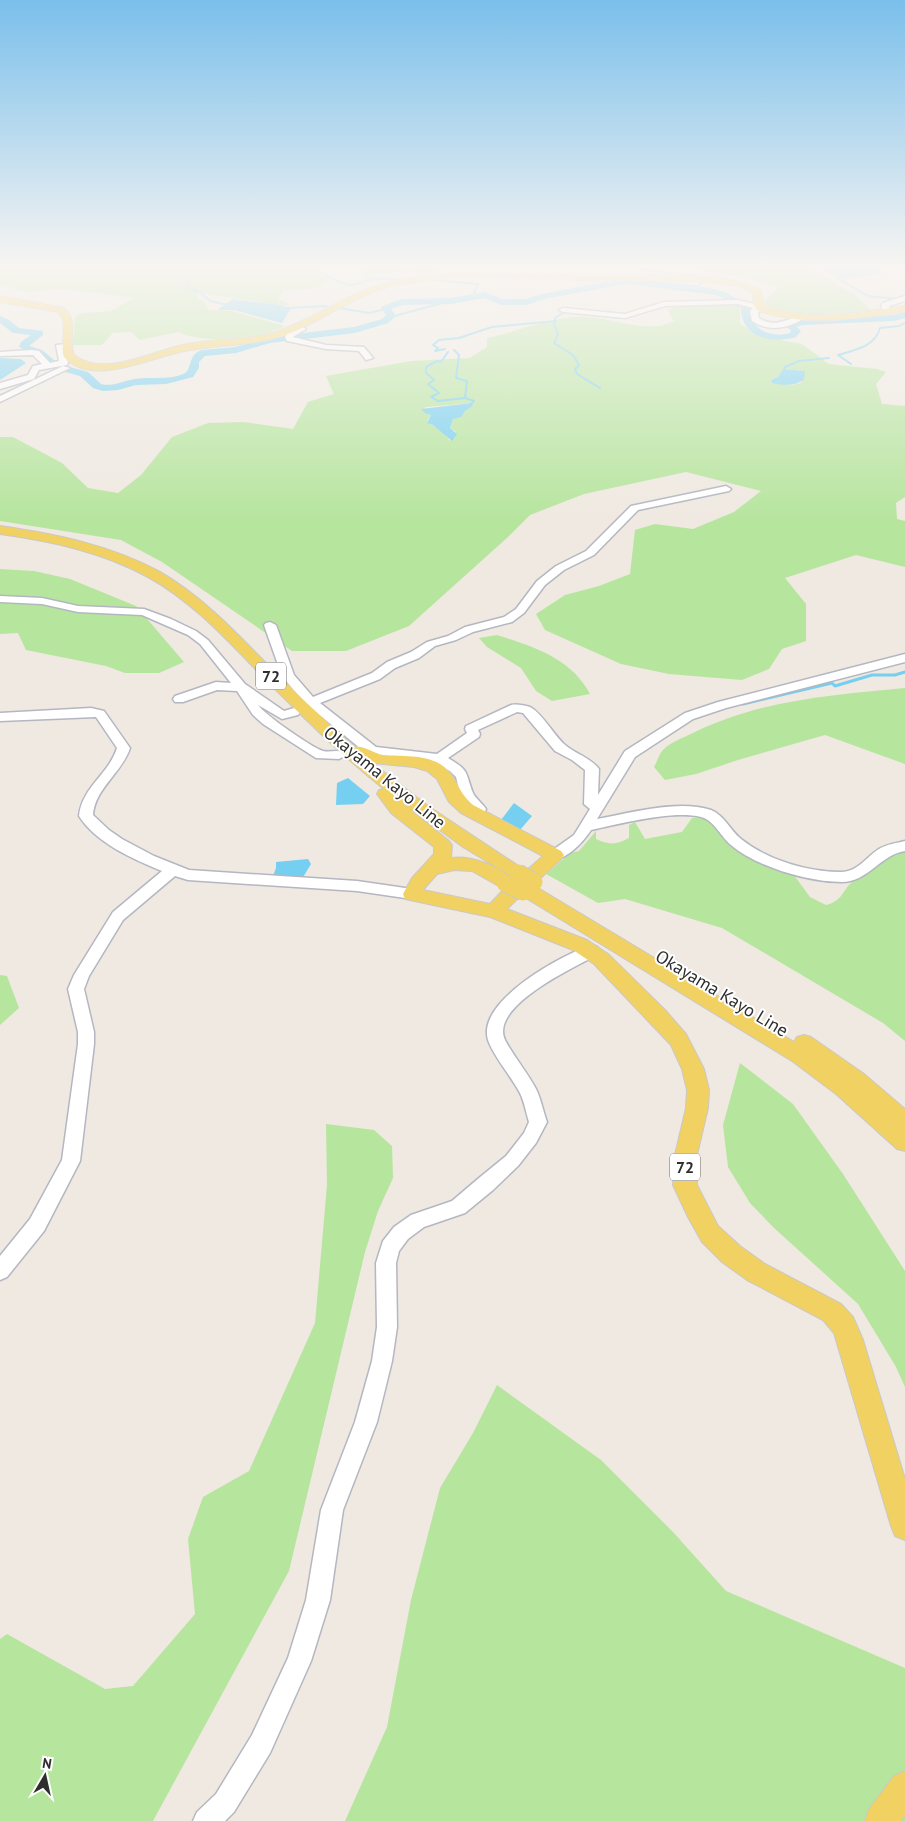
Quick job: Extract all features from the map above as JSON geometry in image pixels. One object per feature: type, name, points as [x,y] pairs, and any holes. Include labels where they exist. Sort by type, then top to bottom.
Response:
[{"type":"main road","points":[[68,351],[74,365],[98,366],[122,366],[171,351]]},
{"type":"main road","name":"Okayama Kayo Line","points":[[0,530],[70,542],[101,551],[152,574],[173,586],[209,615],[366,767],[523,885]]},
{"type":"main road","name":"Okayama Kayo Line","points":[[0,535],[88,553],[123,566],[171,592],[303,708],[334,730],[365,756],[376,760],[407,760],[435,768],[443,774],[456,800],[477,814],[555,855]]},
{"type":"main road","name":"Okayama Kayo Line","points":[[303,708],[339,755],[385,794],[433,829],[799,1055],[844,1088],[905,1142]]},
{"type":"main road","name":"Okayama Kayo Line","points":[[416,762],[398,766],[394,770],[392,776],[397,785],[451,824],[464,839]]},
{"type":"main road","name":"Okayama Kayo Line","points":[[385,794],[390,803],[436,837],[443,845],[443,856],[432,870],[418,882],[412,894]]},
{"type":"main road","points":[[494,911],[510,894],[555,855]]},
{"type":"main road","name":"Okayama Kayo Line","points":[[432,870],[458,862],[468,863],[523,885],[810,1046],[856,1080],[905,1122]]},
{"type":"main road","name":"72","points":[[412,894],[494,911],[592,951],[658,1016],[679,1040],[693,1069],[698,1090],[698,1108],[685,1158],[685,1185],[696,1210],[710,1234],[731,1254],[756,1272],[832,1312],[844,1325],[905,1526]]},
{"type":"main road","points":[[881,1821],[905,1787]]},
{"type":"street","points":[[0,399],[17,391],[53,367],[64,363],[60,351]]},
{"type":"street","points":[[363,351],[369,358]]},
{"type":"street","points":[[0,354],[32,352],[36,353],[53,367]]},
{"type":"street","points":[[0,386],[30,377],[36,368],[74,365]]},
{"type":"street","points":[[0,394],[17,391]]},
{"type":"street","points":[[178,699],[216,686],[241,687],[282,715],[303,708],[368,680],[391,665],[415,655],[431,644],[452,638],[469,629],[508,620],[520,611],[541,582],[560,568],[590,553],[635,508],[726,489]]},
{"type":"street","points":[[0,599],[42,601],[78,610],[144,612],[192,633],[204,642],[241,687],[257,712],[267,721],[321,755],[339,755]]},
{"type":"street","points":[[270,625],[288,676],[303,708],[376,752],[392,755],[416,754],[440,758],[459,770],[468,797],[479,809],[477,814]]},
{"type":"street","points":[[555,855],[579,838],[630,754],[661,732],[689,716],[905,658]]},
{"type":"street","points":[[440,758],[474,734],[471,729],[515,708],[527,710],[560,748],[577,757],[592,769],[591,804],[597,808]]},
{"type":"street","points":[[0,716],[91,712],[100,714],[124,748],[120,759],[88,802],[86,816],[96,828],[171,871],[188,875],[357,886],[412,894]]},
{"type":"street","points":[[586,826],[658,814],[698,812],[714,818],[737,844],[757,855],[803,871],[844,877],[855,875],[865,869],[884,852],[905,846]]},
{"type":"street","points":[[0,1272],[37,1225],[71,1161],[86,1044],[86,1032],[76,990],[82,975],[118,916],[171,871]]},
{"type":"street","points":[[206,1821],[225,1802],[261,1744],[299,1662],[318,1600],[332,1510],[366,1422],[382,1361],[387,1327],[386,1263],[390,1247],[400,1233],[418,1221],[458,1207],[512,1161],[530,1138],[538,1122],[536,1109],[529,1093],[496,1039],[494,1031],[497,1020],[514,998],[533,983],[592,951]]},
{"type":"green space","points":[[481,351],[811,351],[829,364],[877,369],[886,372],[876,384],[882,404],[905,406],[905,497],[896,503],[897,519],[905,521],[905,567],[856,555],[785,578],[806,604],[806,641],[782,649],[769,669],[742,680],[669,674],[621,664],[545,630],[536,614],[565,595],[599,586],[630,574],[635,530],[655,524],[693,529],[734,512],[761,491],[686,472],[584,494],[530,515],[409,626],[346,651],[292,651],[162,562],[121,540],[0,521],[0,437],[13,437],[62,463],[88,488],[118,493],[141,475],[172,437],[208,423],[243,422],[293,429],[308,402],[334,394],[326,376],[411,361],[470,358]],"holes":[[[783,369],[804,371],[801,383],[792,385],[772,383],[771,380],[778,377]],[[472,403],[473,406],[453,419],[450,428],[456,432],[450,441],[445,434],[427,421],[431,415],[422,410],[426,407]]]},
{"type":"green space","points":[[0,569],[34,571],[70,579],[136,606],[184,662],[159,673],[125,673],[106,666],[26,650],[18,633],[0,634]]},
{"type":"green space","points":[[497,635],[538,649],[562,663],[573,671],[590,694],[552,701],[536,691],[521,668],[487,647],[479,638]]},
{"type":"green space","points":[[905,688],[905,764],[825,735],[696,774],[665,780],[654,767],[662,752],[673,742],[744,713],[797,701],[850,693]]},
{"type":"green space","points":[[704,817],[732,845],[791,871],[810,897],[826,905],[836,901],[854,880],[866,871],[905,851],[905,1041],[883,1023],[722,928],[625,899],[598,903],[546,874],[570,853],[579,851],[596,831],[596,839],[617,843],[629,838],[629,825],[635,822],[645,839],[682,832],[692,818]]},
{"type":"green space","points":[[0,975],[7,976],[19,1008],[0,1025]]},
{"type":"green space","points":[[740,1063],[793,1104],[843,1174],[905,1271],[905,1387],[896,1367],[858,1304],[773,1227],[750,1203],[728,1167],[723,1125]]},
{"type":"green space","points":[[326,1124],[374,1130],[392,1146],[393,1178],[378,1211],[365,1252],[289,1571],[153,1821],[0,1821],[0,1639],[7,1634],[105,1689],[133,1686],[195,1614],[188,1539],[203,1497],[249,1471],[315,1323],[327,1185]]},
{"type":"green space","points":[[497,1385],[601,1460],[673,1532],[726,1591],[905,1668],[905,1821],[345,1821],[387,1727],[411,1600],[440,1488],[473,1433]]},
{"type":"water","points":[[0,358],[21,359],[26,363],[0,380]]},
{"type":"water","points":[[783,369],[805,371],[804,379],[793,384],[772,383],[771,380],[778,377]]},
{"type":"water","points":[[472,403],[473,406],[465,411],[461,417],[453,419],[450,428],[457,434],[452,441],[433,425],[427,423],[431,415],[421,409]]},
{"type":"water","points":[[348,778],[370,796],[363,804],[336,805],[337,783]]},
{"type":"water","points":[[514,803],[532,816],[520,830],[501,820]]},
{"type":"water","points":[[308,859],[311,864],[302,879],[273,876],[276,862]]},
{"type":"waterway","points":[[35,351],[55,366],[84,374],[97,386],[103,388],[118,387],[136,382],[166,381],[189,375],[194,368],[194,362],[202,353],[225,351]]},
{"type":"waterway","points":[[455,351],[459,355],[456,378],[467,381],[465,398]]},
{"type":"waterway","points":[[567,351],[573,355],[579,365],[575,369],[577,374],[600,388]]},
{"type":"waterway","points":[[851,351],[838,355],[851,364]]},
{"type":"waterway","points":[[448,352],[441,362],[437,361],[426,367],[426,373],[434,380],[428,384],[439,393],[431,397],[438,401],[465,398]]},
{"type":"waterway","points":[[784,370],[785,367],[799,361],[829,358]]},
{"type":"waterway","points":[[0,388],[24,382]]},
{"type":"waterway","points":[[465,398],[474,401],[470,405]]},
{"type":"waterway","points":[[743,704],[832,683],[835,686],[872,675],[895,675],[905,672]]}]
